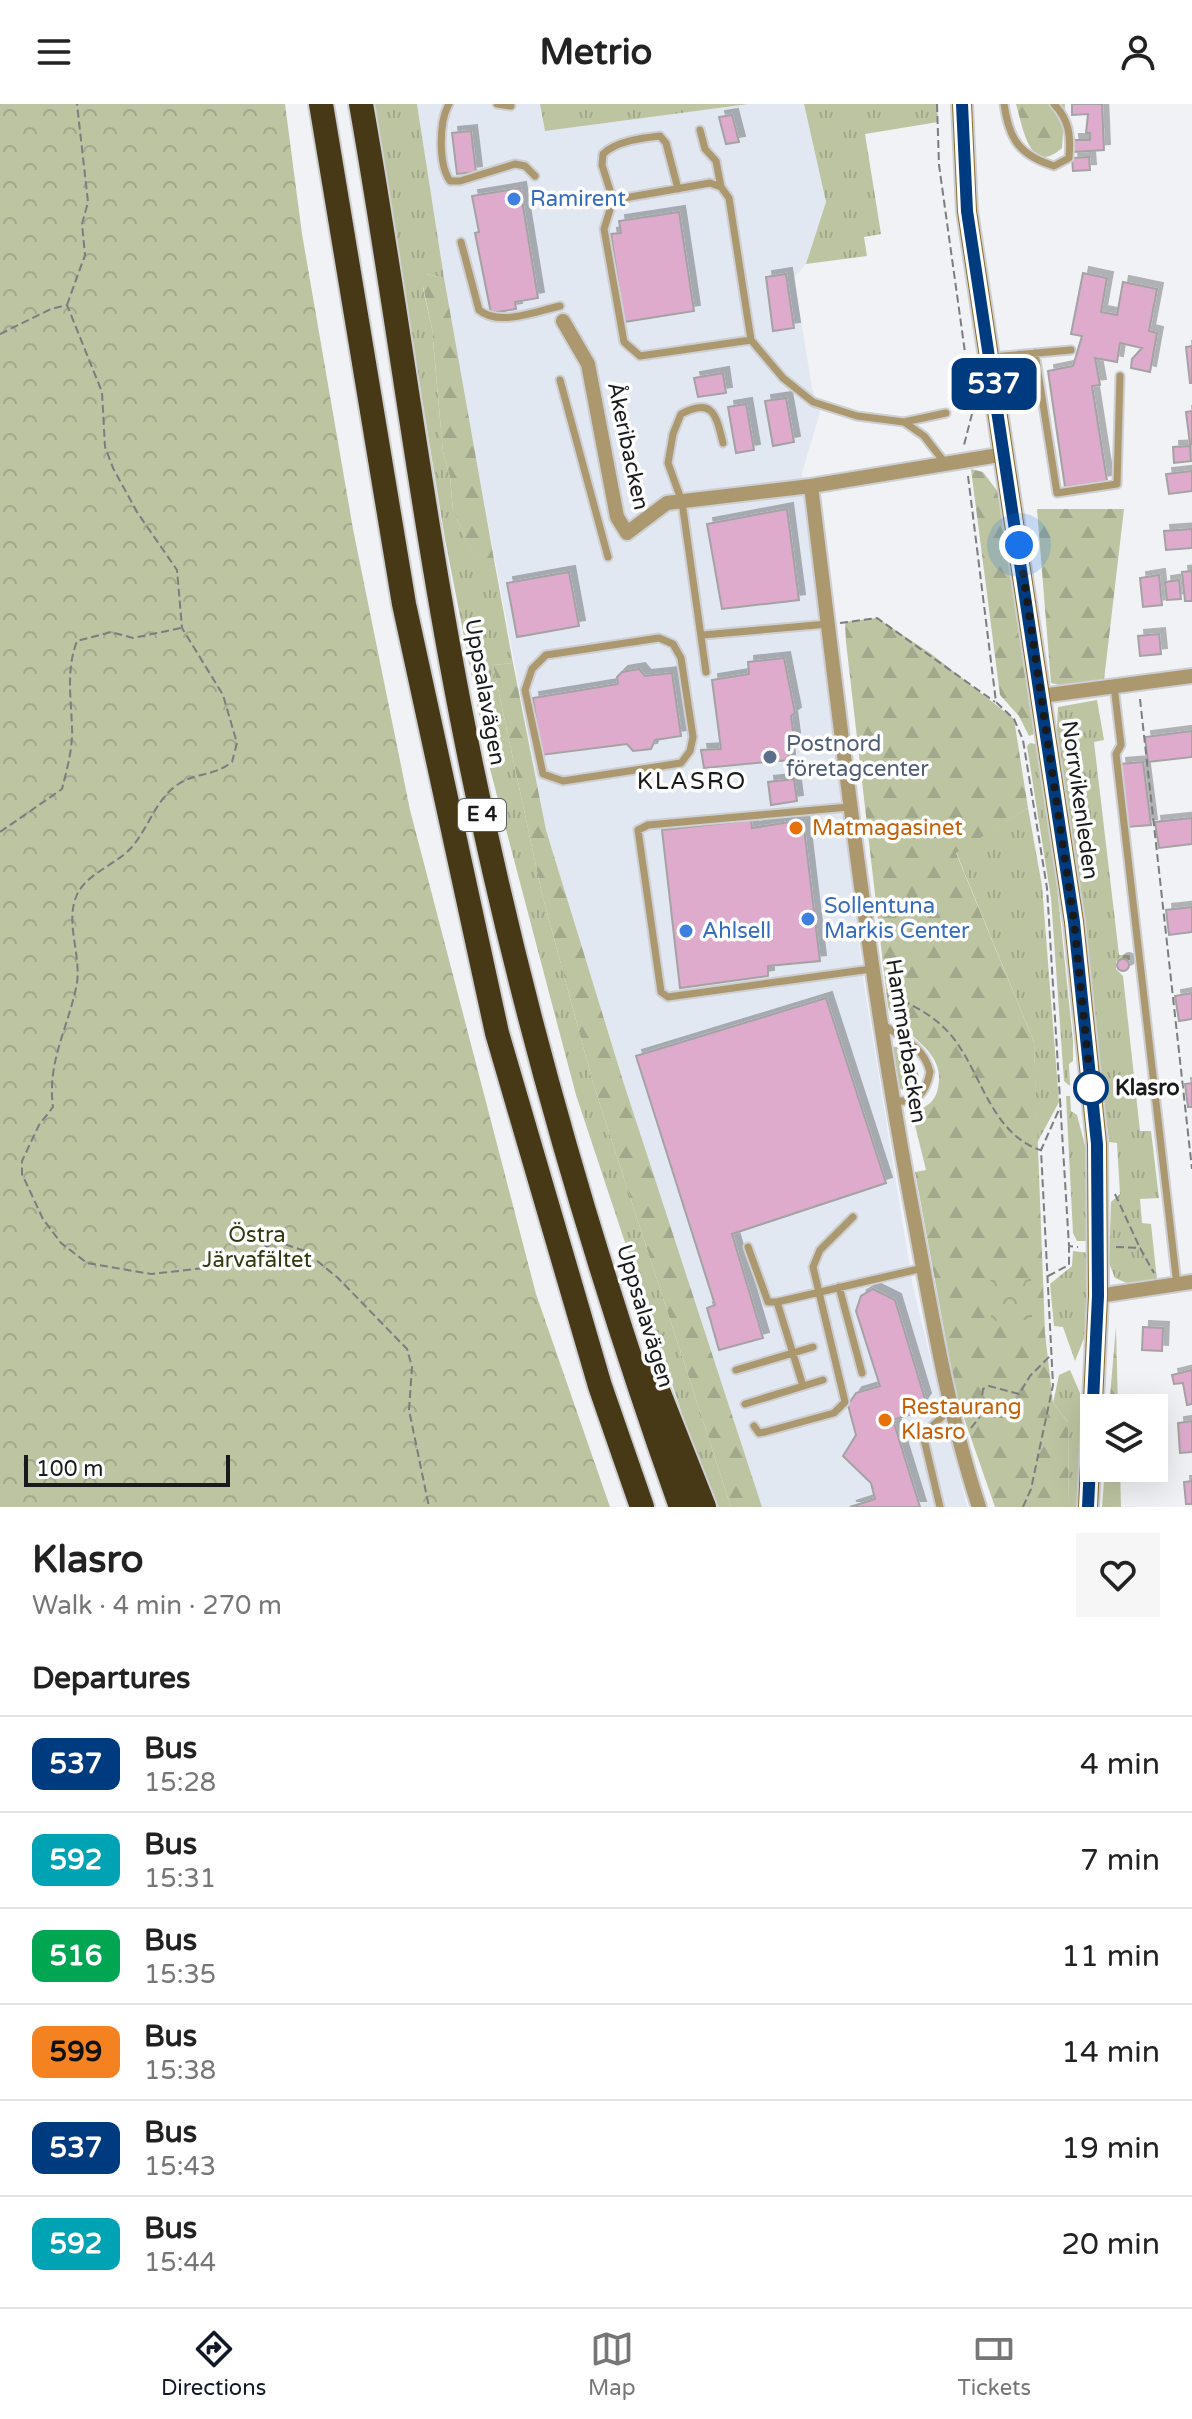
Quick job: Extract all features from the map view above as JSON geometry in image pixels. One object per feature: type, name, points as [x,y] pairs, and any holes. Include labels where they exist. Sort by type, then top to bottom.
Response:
[{"type":"highway","name":"E 4","points":[[321,104],[404,604],[497,1033],[600,1386],[642,1507]]},
{"type":"highway","name":"Uppsalavägen","points":[[361,104],[461,716],[486,834],[534,1032],[583,1202],[681,1507]]},
{"type":"highway","points":[[583,1202],[704,1507]]},
{"type":"main road","name":"Norrvikenleden","points":[[962,104],[967,211],[1074,922],[1097,1144],[1098,1296],[1088,1507]]},
{"type":"street","name":"Åkeribacken","points":[[563,321],[588,364],[617,517],[627,533],[667,503],[811,486]]},
{"type":"street","points":[[811,486],[1005,454]]},
{"type":"street","name":"Hammarbacken","points":[[811,486],[871,969],[891,1100],[950,1409],[979,1507]]},
{"type":"street","points":[[1041,696],[1192,676]]},
{"type":"street","points":[[1098,1296],[1184,1283]]},
{"type":"lane","points":[[449,104],[444,115],[443,171],[450,181],[460,181],[515,164],[525,166],[535,176]]},
{"type":"lane","points":[[497,104],[511,106]]},
{"type":"lane","points":[[1004,104],[1010,136],[1033,160],[1054,166],[1069,158],[1070,143],[1067,117],[1054,104]]},
{"type":"lane","points":[[700,130],[705,149],[716,161],[721,187],[729,198],[751,340],[783,378],[813,402],[857,416],[904,422],[946,413]]},
{"type":"lane","points":[[678,189],[666,143],[660,136],[610,147],[603,154],[602,165],[613,200],[604,229],[624,342],[640,356],[751,340]]},
{"type":"lane","points":[[613,200],[710,183],[721,187]]},
{"type":"lane","points":[[461,242],[479,310],[487,316],[505,318],[560,306]]},
{"type":"lane","points":[[990,357],[1071,350]]},
{"type":"lane","points":[[1035,353],[1054,490],[1057,493],[1117,484],[1120,376]]},
{"type":"lane","points":[[560,380],[608,557]]},
{"type":"lane","points":[[706,672],[682,502],[668,463],[673,434],[681,414],[696,406],[707,408],[716,415],[723,443]]},
{"type":"lane","points":[[904,422],[924,436],[945,463]]},
{"type":"lane","points":[[703,635],[828,624]]},
{"type":"lane","points":[[659,638],[673,644],[681,658],[693,737],[690,751],[681,763],[563,781],[543,774],[525,690],[532,669],[546,655],[605,646],[659,638]]},
{"type":"lane","points":[[1114,686],[1121,745],[1116,754],[1184,1283]]},
{"type":"lane","points":[[851,807],[648,825],[638,830],[661,992],[668,997],[871,969]]},
{"type":"lane","points":[[879,1022],[915,1045],[924,1055],[930,1072],[922,1095],[913,1101],[891,1100]]},
{"type":"lane","points":[[754,1426],[759,1433],[765,1432],[834,1413],[845,1402],[816,1291],[813,1267],[820,1250],[853,1217]]},
{"type":"lane","points":[[748,1247],[768,1302],[923,1268]]},
{"type":"lane","points":[[839,1287],[862,1373]]},
{"type":"lane","points":[[777,1302],[803,1386]]},
{"type":"lane","points":[[736,1370],[813,1347]]},
{"type":"lane","points":[[745,1404],[823,1380]]},
{"type":"lane","points":[[940,1507],[923,1435],[950,1409]]},
{"type":"path","points":[[77,104],[88,202],[82,224],[85,255],[67,305],[102,392],[105,447],[113,468],[137,512],[177,570],[182,628],[223,695],[237,743],[232,762],[218,773],[202,774],[176,785],[156,808],[129,850],[88,880],[76,896],[73,915],[79,972],[55,1055],[50,1087],[53,1107],[39,1125],[22,1161],[22,1174],[43,1219],[61,1243],[87,1263],[151,1274],[221,1266],[278,1242],[305,1251],[366,1302],[407,1349],[412,1367],[409,1410],[429,1507]]},
{"type":"path","points":[[937,104],[939,165],[973,410],[963,440],[996,702]]},
{"type":"path","points":[[0,334],[51,309],[67,305]]},
{"type":"path","points":[[828,624],[877,618],[996,702],[1014,719],[1023,740],[1047,888],[1069,1246],[1069,1265],[1047,1277]]},
{"type":"path","points":[[0,832],[62,789],[71,743],[68,693],[71,655],[77,641],[111,632],[133,638],[182,628]]},
{"type":"path","points":[[1138,683],[1192,1169]]},
{"type":"path","points":[[875,991],[910,1003],[938,1022],[958,1044],[993,1109],[1024,1144],[1041,1150]]},
{"type":"path","points":[[1023,1507],[1031,1489],[1053,1385],[1041,1150],[1062,1104]]},
{"type":"path","points":[[1112,1188],[1154,1274]]},
{"type":"path","points":[[1069,1246],[1088,1247]]},
{"type":"path","points":[[1110,1247],[1140,1248]]},
{"type":"path","points":[[957,1432],[971,1428],[979,1418],[983,1389],[989,1386],[1019,1394],[1030,1376],[1053,1353]]},
{"type":"shaded area","points":[[417,104],[540,104],[545,131],[749,104],[804,104],[826,202],[806,264],[794,278],[812,388],[820,412],[802,473],[864,985],[913,1287],[967,1507],[762,1507],[624,1084],[546,830],[453,337]]},
{"type":"green space","name":"Östra Järvafältet","points":[[0,104],[285,104],[302,234],[353,529],[410,810],[536,1294],[610,1507],[0,1507]]},
{"type":"green space","points":[[374,104],[417,104],[444,278],[426,274],[423,288],[432,329],[443,452],[450,477],[453,511],[481,568],[495,565],[513,663],[493,665],[542,894],[593,1083],[731,1507],[713,1507],[576,1095],[489,765],[445,539]]},
{"type":"green space","points":[[540,104],[749,104],[545,131]]},
{"type":"green space","points":[[804,104],[937,104],[938,122],[865,134],[881,234],[864,237],[867,256],[806,264],[826,202]]},
{"type":"green space","points":[[1016,104],[1065,104],[1062,148],[1042,157],[1035,153],[1025,136]]},
{"type":"green space","points":[[426,274],[444,278],[495,565],[481,569],[453,511],[450,477],[443,452],[432,329],[421,277]]},
{"type":"green space","points":[[971,469],[983,472],[998,492],[1034,734],[1029,736],[1019,716],[1000,695]]},
{"type":"green space","points":[[1037,509],[1124,509],[1104,680],[1064,686],[1051,683]]},
{"type":"green space","points":[[877,618],[930,653],[1014,719],[1028,808],[956,853],[1034,1042],[1045,1333],[1053,1403],[1068,1422],[1069,1507],[995,1507],[956,1395],[915,1172],[926,1170],[912,1113],[932,1101],[938,1088],[939,1074],[930,1053],[903,1027],[888,1007],[846,642],[845,622]]},
{"type":"green space","points":[[513,663],[546,830],[624,1084],[762,1507],[731,1507],[593,1083],[542,894],[493,665]]},
{"type":"green space","points":[[1097,700],[1104,740],[1094,742],[1119,955],[1130,955],[1130,960],[1116,961],[1116,969],[1123,976],[1140,1131],[1151,1131],[1159,1198],[1140,1199],[1142,1223],[1151,1224],[1157,1280],[1129,1284],[1115,1278],[1109,1263],[1111,1202],[1120,1194],[1117,1143],[1109,1142],[1081,908],[1056,742],[1058,707]]},
{"type":"green space","points":[[1036,744],[1053,848],[1073,1041],[1073,1061],[1069,1064],[1070,1086],[1064,1081],[1051,898],[1027,746]]},
{"type":"green space","points":[[1028,808],[1042,886],[1059,1102],[1037,1143],[1034,1042],[956,852]]},
{"type":"green space","points":[[892,1047],[897,1047],[917,1069],[920,1081],[914,1090],[907,1092],[899,1088]]},
{"type":"green space","points":[[1066,1096],[1070,1096],[1071,1111],[1077,1115],[1087,1153],[1088,1241],[1077,1241],[1073,1233]]},
{"type":"green space","points":[[1073,1251],[1089,1253],[1085,1336],[1075,1361],[1063,1327],[1054,1326],[1050,1284],[1072,1266]]},
{"type":"green space","points":[[1031,1279],[1032,1320],[991,1321],[990,1280]]},
{"type":"green space","points":[[1116,1327],[1118,1394],[1110,1394]]},
{"type":"green space","points":[[1070,1370],[1080,1394],[1077,1507],[1069,1507],[1068,1422],[1053,1403],[1059,1375]]},
{"type":"green space","points":[[1104,1482],[1120,1482],[1121,1507],[1102,1507]]},
{"type":"building","points":[[1072,104],[1102,104],[1104,150],[1074,152],[1073,140],[1090,140],[1090,133],[1086,133],[1088,114],[1072,115]]},
{"type":"building","points":[[732,115],[739,142],[726,144],[719,117]]},
{"type":"building","points":[[471,131],[476,172],[457,174],[452,133]]},
{"type":"building","points":[[1089,157],[1090,170],[1073,171],[1072,158]]},
{"type":"building","points":[[520,188],[538,298],[515,302],[516,309],[491,313],[475,233],[479,232],[472,196]]},
{"type":"building","points":[[679,212],[694,311],[624,322],[611,234],[621,233],[619,221]]},
{"type":"building","points":[[1083,273],[1107,278],[1101,312],[1117,315],[1123,282],[1157,289],[1149,331],[1157,333],[1150,372],[1131,368],[1132,359],[1142,348],[1120,343],[1117,362],[1095,358],[1100,385],[1092,386],[1107,481],[1065,487],[1048,371],[1073,366],[1082,336],[1071,334]]},
{"type":"building","points":[[786,274],[794,328],[773,331],[766,277]]},
{"type":"building","points":[[1192,346],[1192,383],[1190,383],[1186,347]]},
{"type":"building","points":[[723,373],[726,393],[698,397],[694,378]]},
{"type":"building","points":[[786,398],[794,442],[773,446],[765,401]]},
{"type":"building","points":[[746,404],[754,450],[736,453],[728,407]]},
{"type":"building","points":[[1192,411],[1192,444],[1190,444],[1186,412]]},
{"type":"building","points":[[1190,446],[1191,461],[1174,463],[1173,447]]},
{"type":"building","points":[[1192,471],[1192,491],[1169,494],[1166,474]]},
{"type":"building","points":[[787,509],[799,600],[722,609],[707,524]]},
{"type":"building","points":[[1192,529],[1192,548],[1166,550],[1164,531]]},
{"type":"building","points":[[1192,571],[1192,601],[1185,601],[1182,572]]},
{"type":"building","points":[[569,572],[579,626],[517,637],[507,583]]},
{"type":"building","points":[[1159,575],[1162,605],[1143,607],[1140,578]]},
{"type":"building","points":[[1179,580],[1181,599],[1167,600],[1165,582]]},
{"type":"building","points":[[1159,634],[1161,654],[1140,656],[1138,636]]},
{"type":"building","points":[[784,658],[795,713],[791,716],[795,746],[788,747],[789,760],[704,768],[701,750],[721,749],[712,680],[749,674],[748,662]]},
{"type":"building","points":[[639,669],[645,676],[672,673],[681,736],[655,740],[651,749],[633,751],[627,744],[541,755],[533,698],[618,684],[617,677],[622,672]]},
{"type":"building","points":[[1192,731],[1192,757],[1148,762],[1145,737]]},
{"type":"building","points":[[1143,762],[1151,825],[1126,827],[1120,764]]},
{"type":"building","points":[[794,779],[797,801],[771,805],[768,782]]},
{"type":"building","points":[[1192,818],[1192,844],[1159,848],[1155,822]]},
{"type":"building","points":[[751,820],[752,828],[803,820],[820,961],[768,966],[768,976],[680,988],[662,830]]},
{"type":"building","points":[[1192,907],[1192,932],[1169,935],[1166,910]]},
{"type":"building","points":[[1123,959],[1129,965],[1123,971],[1117,965]]},
{"type":"building","points":[[1192,993],[1192,1019],[1179,1021],[1175,996]]},
{"type":"building","points":[[826,998],[886,1183],[732,1234],[763,1338],[719,1350],[707,1308],[715,1305],[636,1056]]},
{"type":"building","points":[[1192,1083],[1192,1107],[1188,1107],[1185,1084]]},
{"type":"building","points":[[873,1289],[895,1300],[925,1399],[915,1413],[893,1420],[920,1507],[850,1507],[875,1499],[871,1483],[843,1456],[856,1435],[848,1405],[856,1393],[880,1386],[856,1311],[861,1296]]},
{"type":"building","points":[[1143,1327],[1163,1328],[1162,1351],[1142,1350]]},
{"type":"building","points":[[1192,1370],[1192,1404],[1187,1405],[1183,1383],[1174,1384],[1172,1375]]},
{"type":"building","points":[[1192,1421],[1192,1452],[1180,1453],[1178,1423]]},
{"type":"building","points":[[1192,1481],[1192,1504],[1186,1504],[1184,1482]]},
{"type":"bus line","name":"537","points":[[962,104],[967,211],[1074,922],[1097,1144],[1098,1296],[1088,1507]]},
{"type":"place","name":"Ramirent","points":[[514,199]]},
{"type":"place","name":"Postnord företagcenter","points":[[770,757]]},
{"type":"place","name":"Matmagasinet","points":[[796,828]]},
{"type":"place","name":"Sollentuna Markis Center","points":[[808,919]]},
{"type":"place","name":"Ahlsell","points":[[686,931]]},
{"type":"place","name":"Klasro","points":[[1091,1088]]},
{"type":"place","name":"Restaurang Klasro","points":[[885,1420]]},
{"type":"district","name":"KLASRO","points":[[692,781]]},
{"type":"route","points":[[1019,545],[1074,922],[1091,1088]]}]
